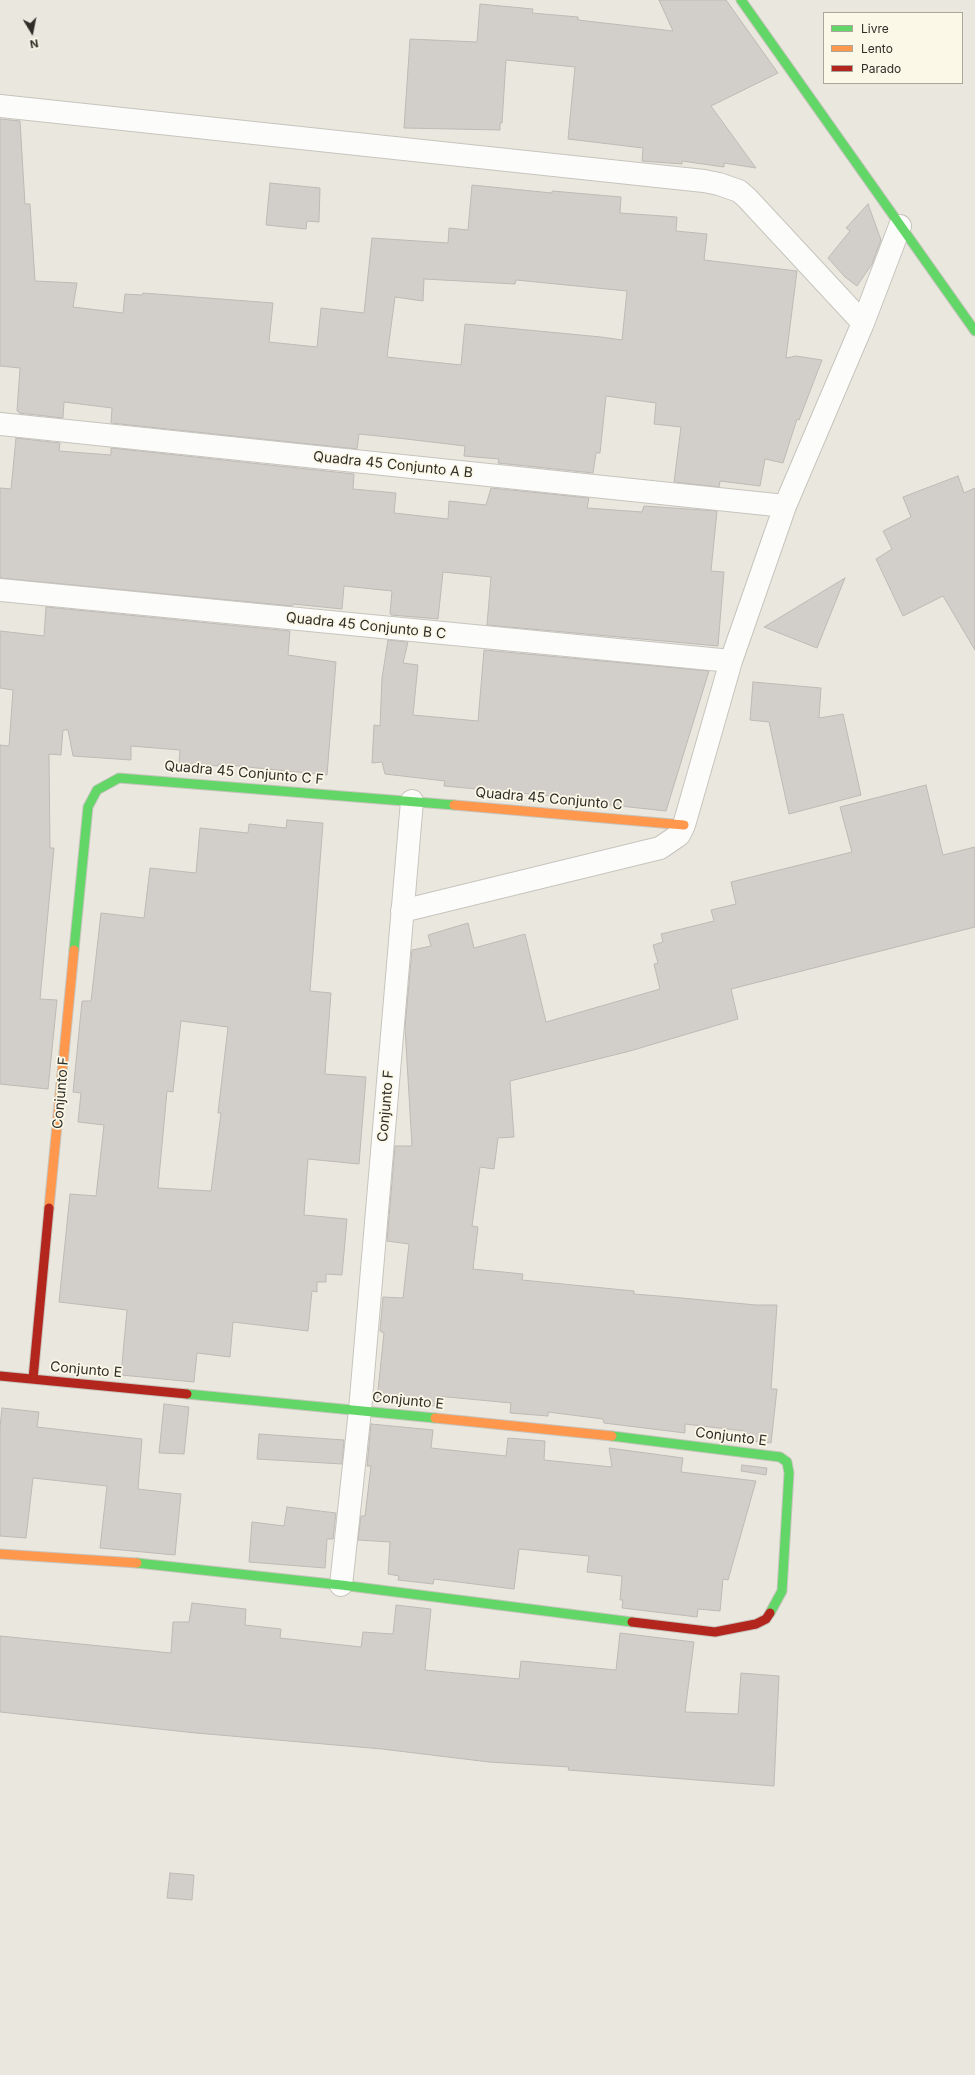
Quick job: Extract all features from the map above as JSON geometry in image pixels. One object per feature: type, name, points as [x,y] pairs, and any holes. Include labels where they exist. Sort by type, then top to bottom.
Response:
[{"type":"street","points":[[741,0],[975,332]]},
{"type":"street","points":[[0,106],[704,180],[739,191],[747,198],[863,323]]},
{"type":"street","points":[[402,911],[660,848],[676,839],[684,825],[731,661],[785,506],[863,323],[900,226]]},
{"type":"street","name":"Quadra 45 Conjunto A B","points":[[0,424],[785,506]]},
{"type":"street","name":"Quadra 45 Conjunto B C","points":[[0,590],[731,661]]},
{"type":"street","name":"Quadra 45 Conjunto C F","points":[[88,807],[97,790],[108,782],[119,778],[135,778],[412,801]]},
{"type":"street","name":"Quadra 45 Conjunto C","points":[[412,801],[684,825]]},
{"type":"street","name":"Conjunto F","points":[[341,1585],[360,1410],[412,801]]},
{"type":"street","name":"Conjunto F","points":[[34,1379],[88,807]]},
{"type":"street","name":"Conjunto E","points":[[0,1376],[569,1431],[780,1457],[788,1466],[782,1591],[766,1619],[744,1628],[716,1632],[341,1585]]},
{"type":"street","points":[[0,1554],[135,1563],[341,1585]]},
{"type":"building","points":[[659,0],[726,0],[778,73],[711,106],[756,168],[724,163],[724,167],[682,161],[682,164],[642,161],[643,148],[568,139],[575,67],[506,60],[502,123],[500,123],[500,130],[404,128],[410,39],[477,42],[480,4],[533,9],[532,13],[578,17],[578,20],[673,31]]},
{"type":"building","points":[[0,119],[20,121],[25,204],[30,204],[35,281],[77,283],[73,307],[123,313],[125,294],[142,295],[143,293],[273,303],[269,342],[317,347],[321,308],[364,313],[372,238],[448,243],[449,228],[468,230],[472,185],[552,193],[552,191],[621,197],[620,213],[677,217],[676,231],[707,234],[704,260],[797,271],[786,358],[796,356],[822,360],[799,420],[797,419],[783,463],[765,459],[760,486],[720,481],[719,487],[674,482],[681,427],[654,424],[656,403],[606,396],[600,453],[596,453],[593,473],[498,463],[499,459],[464,456],[465,446],[359,434],[357,449],[111,423],[112,408],[64,402],[63,418],[19,413],[19,411],[17,411],[20,368],[0,366]],"holes":[[[424,279],[515,284],[516,280],[627,291],[622,340],[465,324],[461,365],[387,357],[395,297],[423,301]]]},
{"type":"building","points":[[270,183],[320,188],[319,222],[307,221],[306,229],[266,225]]},
{"type":"building","points":[[868,204],[881,240],[872,264],[857,286],[845,277],[828,258],[850,231],[846,228]]},
{"type":"building","points":[[16,438],[60,443],[59,451],[111,455],[111,448],[354,474],[353,489],[396,493],[394,513],[448,519],[449,501],[486,505],[491,488],[589,498],[587,508],[642,512],[644,506],[717,511],[711,571],[724,572],[718,646],[487,625],[491,577],[443,572],[438,619],[391,615],[392,591],[344,586],[342,609],[293,604],[292,606],[0,578],[0,488],[11,489]]},
{"type":"building","points":[[958,476],[964,493],[975,488],[975,650],[943,596],[903,616],[876,559],[892,549],[883,531],[911,517],[903,497]]},
{"type":"building","points":[[845,578],[817,648],[764,627]]},
{"type":"building","points":[[46,607],[290,631],[288,655],[336,662],[327,775],[218,764],[218,766],[179,763],[180,750],[131,746],[131,760],[73,756],[68,730],[63,730],[61,755],[49,754],[50,848],[54,848],[40,999],[57,1000],[48,1089],[0,1084],[0,745],[9,746],[13,690],[0,688],[0,631],[44,636]]},
{"type":"building","points":[[388,640],[408,642],[403,663],[418,665],[413,715],[478,721],[484,650],[709,671],[666,811],[574,801],[574,798],[444,786],[445,781],[385,774],[382,762],[372,763],[374,725],[380,726],[382,678]]},
{"type":"building","points":[[753,682],[821,688],[819,718],[843,714],[861,795],[789,814],[769,722],[750,720]]},
{"type":"building","points":[[926,785],[943,855],[975,847],[975,927],[731,989],[738,1019],[630,1051],[510,1081],[514,1137],[498,1138],[494,1169],[480,1167],[472,1226],[478,1227],[473,1269],[523,1274],[522,1280],[634,1291],[634,1294],[756,1305],[777,1305],[771,1389],[777,1389],[771,1443],[744,1440],[745,1431],[685,1424],[685,1433],[604,1423],[603,1419],[548,1412],[548,1416],[510,1413],[511,1403],[437,1396],[435,1406],[377,1400],[384,1333],[380,1331],[383,1297],[403,1298],[409,1244],[387,1241],[395,1146],[412,1146],[405,1027],[412,950],[431,946],[428,935],[468,923],[474,948],[525,934],[546,1022],[660,989],[654,964],[658,963],[653,945],[663,942],[661,934],[714,921],[711,910],[736,904],[731,882],[852,852],[840,807]]},
{"type":"building","points":[[287,820],[323,823],[310,991],[331,993],[325,1074],[366,1077],[359,1164],[308,1159],[304,1215],[347,1219],[342,1275],[326,1274],[326,1282],[317,1282],[317,1292],[312,1291],[308,1331],[233,1322],[230,1357],[197,1353],[194,1382],[121,1375],[127,1310],[59,1302],[70,1194],[96,1196],[104,1125],[78,1122],[81,1093],[73,1092],[82,1001],[91,1001],[101,913],[144,918],[150,868],[196,873],[200,828],[248,833],[249,824],[286,828]],"holes":[[[181,1021],[228,1027],[218,1113],[221,1113],[211,1191],[158,1188],[167,1091],[173,1092]]]},
{"type":"building","points":[[164,1404],[189,1407],[184,1454],[159,1453]]},
{"type":"building","points":[[2,1408],[39,1412],[37,1427],[142,1439],[138,1489],[181,1494],[175,1555],[100,1548],[107,1486],[33,1478],[26,1538],[0,1536],[0,1427]]},
{"type":"building","points":[[371,1424],[433,1430],[431,1448],[506,1456],[508,1438],[545,1441],[544,1460],[612,1467],[609,1448],[683,1458],[681,1472],[756,1481],[728,1580],[723,1579],[720,1611],[698,1609],[697,1617],[622,1608],[623,1600],[620,1600],[622,1576],[587,1572],[589,1556],[519,1549],[514,1589],[434,1579],[433,1584],[398,1580],[399,1576],[388,1574],[390,1542],[358,1540],[361,1516],[365,1516],[371,1466],[367,1466]]},
{"type":"building","points":[[259,1434],[344,1440],[342,1464],[257,1459]]},
{"type":"building","points":[[742,1465],[767,1468],[766,1475],[741,1471]]},
{"type":"building","points":[[287,1507],[336,1513],[333,1539],[327,1539],[325,1568],[249,1562],[252,1522],[284,1526]]},
{"type":"building","points":[[192,1603],[246,1609],[245,1625],[281,1629],[280,1638],[361,1647],[363,1632],[393,1634],[396,1605],[431,1609],[425,1670],[519,1679],[521,1661],[616,1670],[620,1633],[694,1642],[685,1712],[738,1714],[741,1673],[779,1676],[774,1786],[568,1770],[569,1767],[489,1762],[382,1749],[196,1733],[0,1712],[0,1636],[171,1653],[173,1622],[189,1622]]},
{"type":"building","points":[[170,1873],[194,1875],[192,1900],[167,1898]]},
{"type":"traffic: fast","points":[[741,0],[975,331]]},
{"type":"traffic: fast","points":[[74,950],[88,807],[97,790],[119,778],[454,805]]},
{"type":"traffic: fast","points":[[187,1394],[435,1418]]},
{"type":"traffic: fast","points":[[612,1436],[780,1457],[787,1462],[789,1473],[782,1591],[770,1613]]},
{"type":"traffic: fast","points":[[137,1563],[341,1585],[632,1622]]},
{"type":"traffic: slow","points":[[454,805],[684,825]]},
{"type":"traffic: slow","points":[[49,1208],[74,950]]},
{"type":"traffic: slow","points":[[435,1418],[612,1436]]},
{"type":"traffic: slow","points":[[0,1554],[137,1563]]},
{"type":"traffic: jam","points":[[33,1379],[49,1208]]},
{"type":"traffic: jam","points":[[0,1376],[187,1394]]},
{"type":"traffic: jam","points":[[632,1622],[715,1632],[756,1624],[766,1619],[770,1613]]}]
